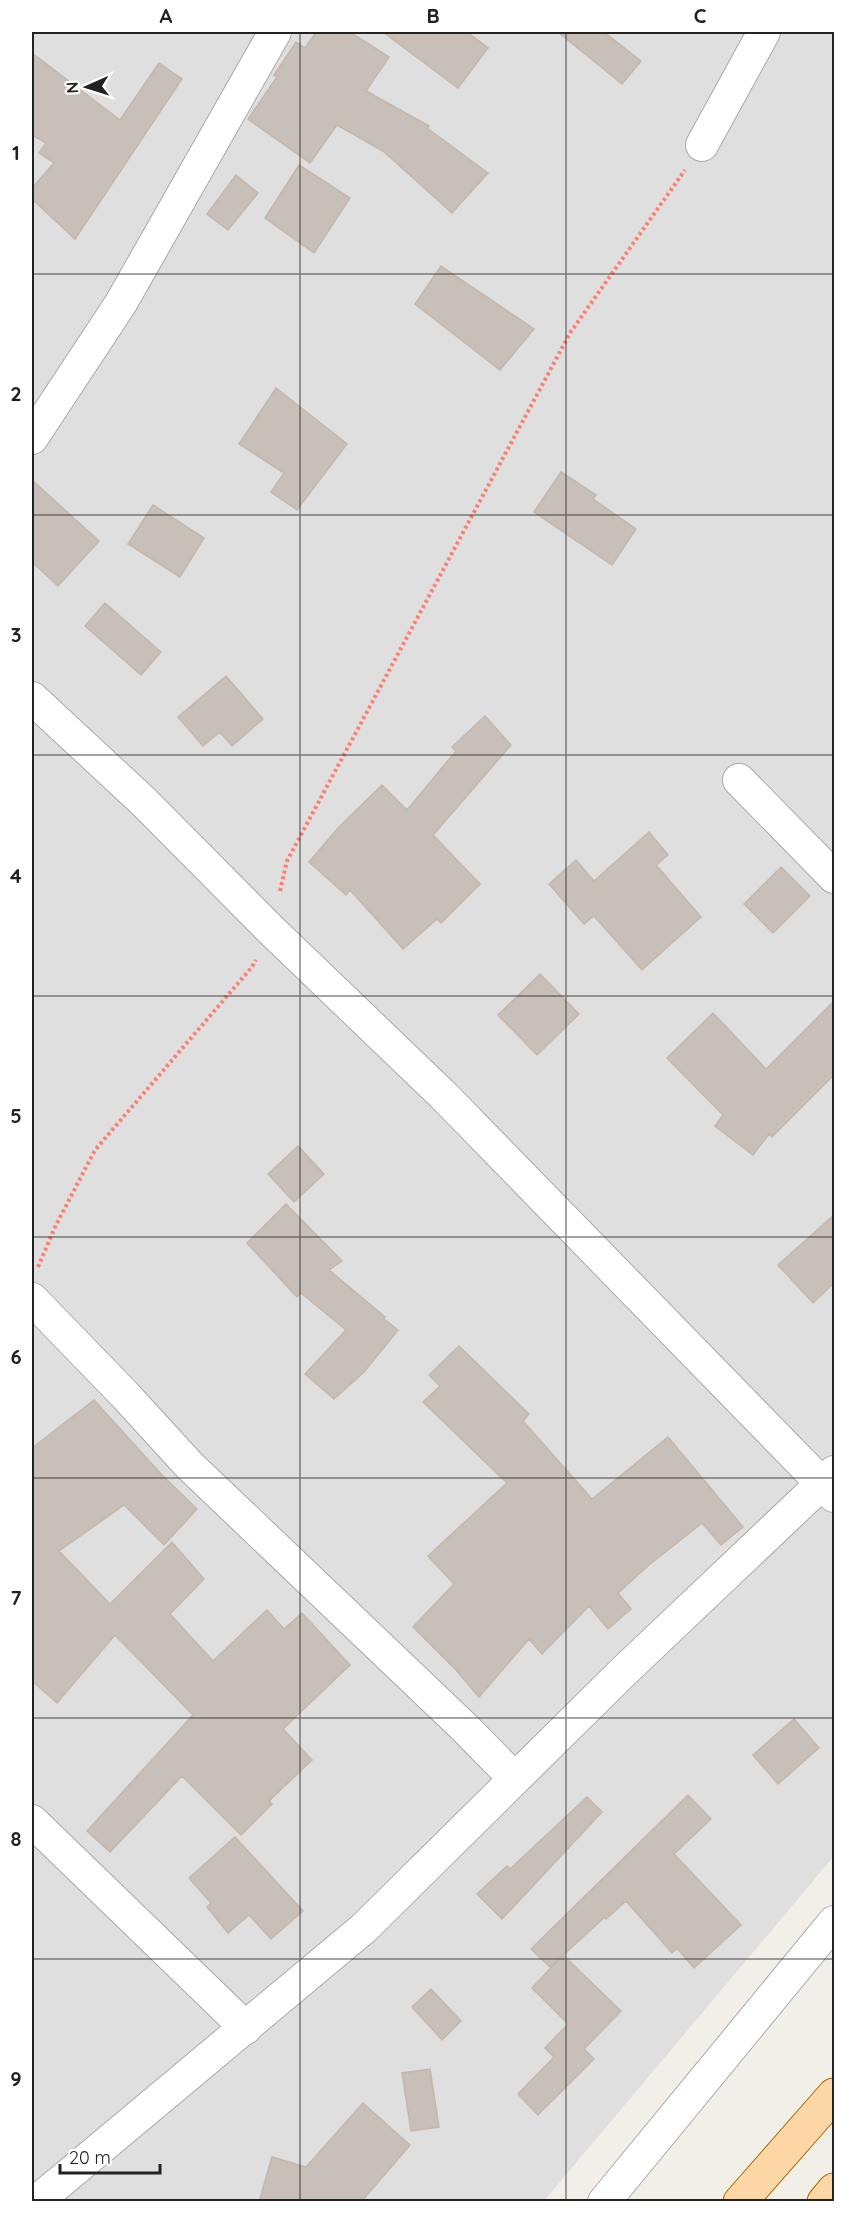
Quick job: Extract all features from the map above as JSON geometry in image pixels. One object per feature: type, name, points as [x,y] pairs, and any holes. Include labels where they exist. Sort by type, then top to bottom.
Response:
[{"type":"main road","points":[[740,2202],[834,2095]]},
{"type":"main road","points":[[824,2202],[834,2190]]},
{"type":"street","points":[[32,438],[121,303],[275,32]]},
{"type":"street","points":[[702,145],[764,32]]},
{"type":"street","points":[[32,698],[160,818],[270,929],[444,1096],[831,1484],[621,1674],[364,1928],[36,2202]]},
{"type":"street","points":[[739,780],[834,878]]},
{"type":"street","points":[[33,1286],[125,1395],[189,1465],[376,1642],[514,1778]]},
{"type":"street","points":[[32,1821],[246,2028]]},
{"type":"street","points":[[604,2202],[834,1922]]},
{"type":"path","points":[[33,1286],[55,1227],[94,1150],[252,967],[270,929],[287,861],[570,333],[702,145]]},
{"type":"shaded area","points":[[32,32],[834,32],[834,1856],[544,2201],[32,2202]]},
{"type":"building","points":[[316,32],[350,32],[389,57],[366,91],[429,126],[427,128],[488,173],[452,213],[383,151],[337,125],[310,163],[248,119],[277,77],[274,75],[296,42],[305,48]]},
{"type":"building","points":[[383,32],[467,32],[488,48],[458,88]]},
{"type":"building","points":[[558,32],[604,32],[641,61],[622,84]]},
{"type":"building","points":[[32,53],[120,120],[159,63],[182,79],[75,239],[32,199],[32,188],[54,163],[39,153],[46,143],[32,135]]},
{"type":"building","points":[[299,165],[350,198],[314,253],[265,218]]},
{"type":"building","points":[[236,175],[258,193],[228,230],[207,214]]},
{"type":"building","points":[[441,266],[534,329],[500,370],[415,304]]},
{"type":"building","points":[[276,388],[347,444],[297,510],[271,492],[284,473],[239,444]]},
{"type":"building","points":[[561,472],[596,495],[593,499],[636,529],[612,565],[534,512]]},
{"type":"building","points":[[32,480],[99,541],[58,586],[32,562]]},
{"type":"building","points":[[153,505],[204,538],[180,577],[128,544]]},
{"type":"building","points":[[105,603],[161,652],[141,675],[85,626]]},
{"type":"building","points":[[226,676],[263,719],[232,746],[220,732],[203,746],[178,717]]},
{"type":"building","points":[[485,716],[511,745],[433,835],[480,884],[441,923],[437,919],[403,949],[350,890],[346,895],[309,862],[339,827],[382,785],[407,810],[456,751],[452,747]]},
{"type":"building","points":[[649,832],[668,855],[656,865],[701,917],[642,970],[594,916],[584,924],[549,884],[576,860],[594,881]]},
{"type":"building","points":[[781,867],[810,896],[773,933],[744,904]]},
{"type":"building","points":[[540,974],[579,1014],[537,1055],[498,1015]]},
{"type":"building","points":[[834,1001],[834,1075],[772,1137],[769,1134],[753,1155],[715,1126],[723,1115],[667,1058],[713,1013],[766,1069]]},
{"type":"building","points":[[298,1146],[324,1174],[294,1202],[268,1174]]},
{"type":"building","points":[[286,1204],[342,1261],[329,1270],[398,1330],[364,1372],[334,1399],[305,1374],[346,1330],[301,1293],[297,1297],[247,1243]]},
{"type":"building","points":[[834,1215],[834,1283],[813,1303],[778,1265]]},
{"type":"building","points":[[459,1346],[529,1414],[523,1421],[592,1499],[668,1437],[743,1527],[721,1545],[702,1523],[618,1593],[631,1609],[608,1629],[589,1606],[542,1654],[529,1639],[479,1697],[413,1627],[454,1584],[428,1556],[507,1483],[423,1402],[440,1386],[429,1375]]},
{"type":"building","points":[[94,1400],[161,1474],[197,1509],[164,1545],[124,1505],[59,1551],[110,1604],[172,1542],[204,1579],[170,1614],[213,1661],[267,1610],[284,1629],[302,1613],[350,1665],[283,1729],[312,1760],[269,1801],[272,1804],[241,1835],[182,1776],[110,1852],[87,1831],[193,1715],[115,1635],[57,1703],[32,1681],[32,1448]]},
{"type":"building","points":[[794,1719],[819,1748],[778,1784],[753,1755]]},
{"type":"building","points":[[688,1795],[711,1819],[674,1854],[741,1925],[694,1968],[677,1948],[672,1953],[626,1901],[550,1967],[531,1949]]},
{"type":"building","points":[[587,1797],[602,1812],[502,1919],[477,1894],[507,1866],[510,1869]]},
{"type":"building","points":[[235,1837],[303,1911],[271,1939],[249,1915],[228,1933],[207,1907],[211,1903],[189,1878]]},
{"type":"building","points":[[563,1955],[621,2011],[584,2049],[594,2059],[538,2115],[518,2094],[554,2057],[545,2048],[568,2024],[532,1988]]},
{"type":"building","points":[[431,1989],[461,2021],[442,2040],[412,2007]]},
{"type":"building","points":[[430,2069],[439,2127],[411,2131],[402,2073]]},
{"type":"building","points":[[363,2103],[410,2145],[361,2202],[259,2202],[272,2157],[306,2167]]}]
